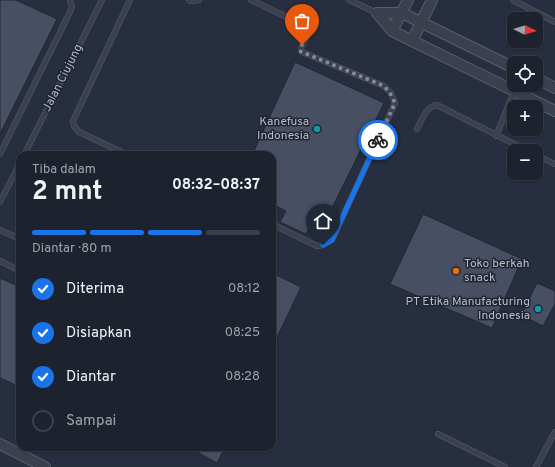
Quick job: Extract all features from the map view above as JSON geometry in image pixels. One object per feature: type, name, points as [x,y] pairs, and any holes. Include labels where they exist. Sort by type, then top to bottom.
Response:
[{"type":"street","points":[[392,31],[408,0]]},
{"type":"street","points":[[412,41],[432,0]]},
{"type":"street","points":[[377,13],[402,13],[507,64]]},
{"type":"street","points":[[377,13],[392,31],[507,88]]},
{"type":"street","points":[[543,82],[555,88]]},
{"type":"street","points":[[514,92],[555,111]]},
{"type":"street","points":[[0,444],[46,467]]},
{"type":"lane","points":[[0,154],[70,14],[72,7],[70,0]]},
{"type":"lane","name":"Jalan Ciujung","points":[[26,151],[102,0]]},
{"type":"lane","points":[[119,151],[79,132],[74,126],[73,121],[130,0]]},
{"type":"lane","points":[[188,0],[199,0]]},
{"type":"lane","points":[[251,0],[306,26],[308,34],[301,48],[302,52],[384,86],[390,93],[395,103],[332,240],[323,245],[317,246],[276,226]]},
{"type":"lane","points":[[349,0],[377,13]]},
{"type":"lane","points":[[513,0],[555,22]]},
{"type":"lane","points":[[496,136],[514,92]]},
{"type":"lane","points":[[417,129],[429,108],[437,105],[513,144]]},
{"type":"lane","points":[[543,158],[555,164]]},
{"type":"lane","points":[[0,202],[16,171]]},
{"type":"lane","points":[[0,230],[16,237]]},
{"type":"lane","points":[[0,261],[16,270]]},
{"type":"lane","points":[[536,467],[555,432]]},
{"type":"lane","points":[[438,434],[506,467]]},
{"type":"building","points":[[0,0],[16,0],[57,19],[0,134]]},
{"type":"building","name":"Kanefusa Indonesia","points":[[295,62],[384,103],[324,224],[311,223],[306,234],[280,222],[286,211],[276,206],[276,151],[254,151]]},
{"type":"building","name":"Toko berkah snack","points":[[423,214],[522,259],[492,328],[390,284]]},
{"type":"building","points":[[276,275],[301,287],[276,340]]},
{"type":"building","points":[[0,278],[16,285],[16,385],[0,378]]},
{"type":"building","name":"PT Etika Manufacturing Indonesia","points":[[537,283],[555,291],[555,304],[543,326],[521,315]]},
{"type":"building","points":[[195,451],[223,451],[217,463]]},
{"type":"way so far","points":[[302,45],[300,51],[384,86],[390,93],[394,98],[395,103],[378,140]]},
{"type":"place","name":"Kanefusa Indonesia","points":[[317,129]]},
{"type":"place","name":"Toko berkah snack","points":[[456,271]]},
{"type":"place","name":"PT Etika Manufacturing Indonesia","points":[[538,309]]},
{"type":"route","points":[[323,245],[332,240],[378,140]]}]
